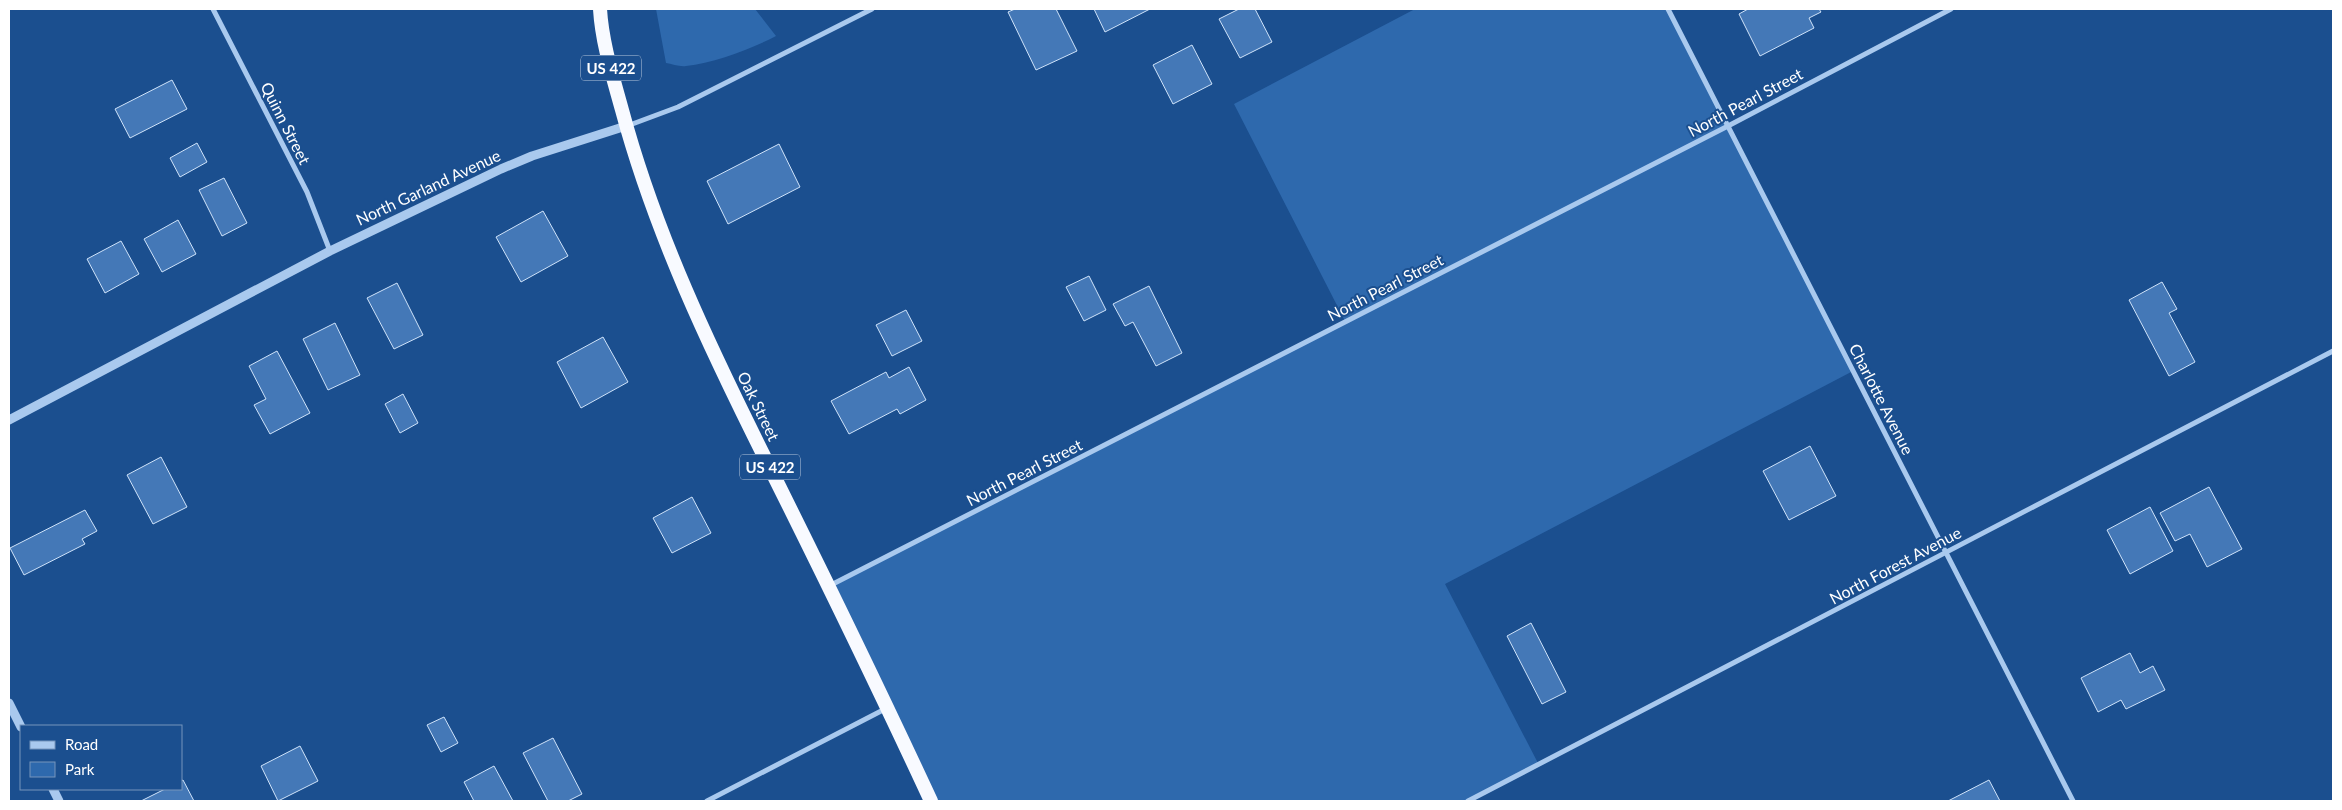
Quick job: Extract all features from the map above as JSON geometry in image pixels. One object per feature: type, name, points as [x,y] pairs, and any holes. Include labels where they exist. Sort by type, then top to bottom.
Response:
[{"type":"highway","name":"Oak Street","points":[[600,9],[612,75],[626,126],[667,247],[693,308],[888,707],[931,801]]},
{"type":"street","name":"Quinn Street","points":[[213,9],[308,192],[330,251]]},
{"type":"street","name":"North Garland Avenue","points":[[9,420],[330,251],[501,168],[678,107],[872,9]]},
{"type":"street","name":"Charlotte Avenue","points":[[1668,9],[2073,801]]},
{"type":"street","name":"North Pearl Street","points":[[829,586],[1728,126],[1951,9]]},
{"type":"street","name":"North Forest Avenue","points":[[1468,801],[2333,351]]},
{"type":"street","points":[[9,703],[20,725]]},
{"type":"street","points":[[707,801],[888,707]]},
{"type":"green space","points":[[656,9],[755,9],[776,36],[720,59],[679,66],[666,63]]},
{"type":"green space","points":[[1415,9],[1668,9],[1853,371],[1445,584],[1539,765],[1468,801],[931,801],[829,586],[1345,321],[1234,104]]},
{"type":"building","points":[[1015,9],[1056,9],[1077,51],[1036,70],[1008,12]]},
{"type":"building","points":[[1094,9],[1150,9],[1105,32]]},
{"type":"building","points":[[1239,9],[1255,9],[1272,42],[1240,58],[1219,19]]},
{"type":"building","points":[[1748,9],[1819,9],[1821,12],[1809,18],[1814,28],[1760,56],[1739,14]]},
{"type":"building","points":[[1192,45],[1212,84],[1173,104],[1153,65]]},
{"type":"building","points":[[172,80],[187,109],[130,138],[115,109]]},
{"type":"building","points":[[197,143],[207,162],[180,177],[170,158]]},
{"type":"building","points":[[779,144],[800,187],[728,224],[707,181]]},
{"type":"building","points":[[224,178],[247,223],[222,236],[199,190]]},
{"type":"building","points":[[543,211],[568,256],[521,282],[496,237]]},
{"type":"building","points":[[178,220],[196,254],[162,272],[144,239]]},
{"type":"building","points":[[121,241],[139,274],[105,293],[87,259]]},
{"type":"building","points":[[1089,276],[1106,310],[1084,321],[1066,287]]},
{"type":"building","points":[[2162,282],[2177,309],[2169,313],[2195,362],[2169,376],[2129,300]]},
{"type":"building","points":[[397,283],[423,335],[394,349],[367,298]]},
{"type":"building","points":[[1149,286],[1182,353],[1156,366],[1133,322],[1125,326],[1113,304]]},
{"type":"building","points":[[906,310],[922,341],[892,356],[876,325]]},
{"type":"building","points":[[335,323],[360,375],[328,390],[303,339]]},
{"type":"building","points":[[603,337],[628,382],[581,408],[557,362]]},
{"type":"building","points":[[277,351],[310,413],[270,434],[254,405],[266,399],[249,366]]},
{"type":"building","points":[[909,367],[926,400],[900,414],[897,409],[849,434],[831,401],[886,372],[889,378]]},
{"type":"building","points":[[403,394],[418,423],[400,433],[385,404]]},
{"type":"building","points":[[1810,446],[1836,496],[1789,520],[1763,471]]},
{"type":"building","points":[[161,457],[187,507],[153,524],[127,475]]},
{"type":"building","points":[[2209,487],[2242,549],[2207,567],[2190,534],[2175,541],[2160,513]]},
{"type":"building","points":[[692,497],[711,533],[672,553],[653,518]]},
{"type":"building","points":[[2150,507],[2173,551],[2130,574],[2107,530]]},
{"type":"building","points":[[85,510],[97,531],[82,539],[85,544],[24,575],[10,548]]},
{"type":"building","points":[[1531,623],[1566,692],[1542,704],[1507,636]]},
{"type":"building","points":[[2130,653],[2140,673],[2153,666],[2165,690],[2126,709],[2121,700],[2098,712],[2081,678]]},
{"type":"building","points":[[444,717],[458,743],[441,752],[427,725]]},
{"type":"building","points":[[553,738],[582,794],[568,801],[548,801],[523,753]]},
{"type":"building","points":[[300,746],[318,781],[278,801],[261,766]]},
{"type":"building","points":[[494,766],[513,801],[474,801],[464,782]]},
{"type":"building","points":[[182,780],[194,801],[141,801],[163,790],[182,790]]},
{"type":"building","points":[[1989,780],[2000,801],[1948,801]]}]
